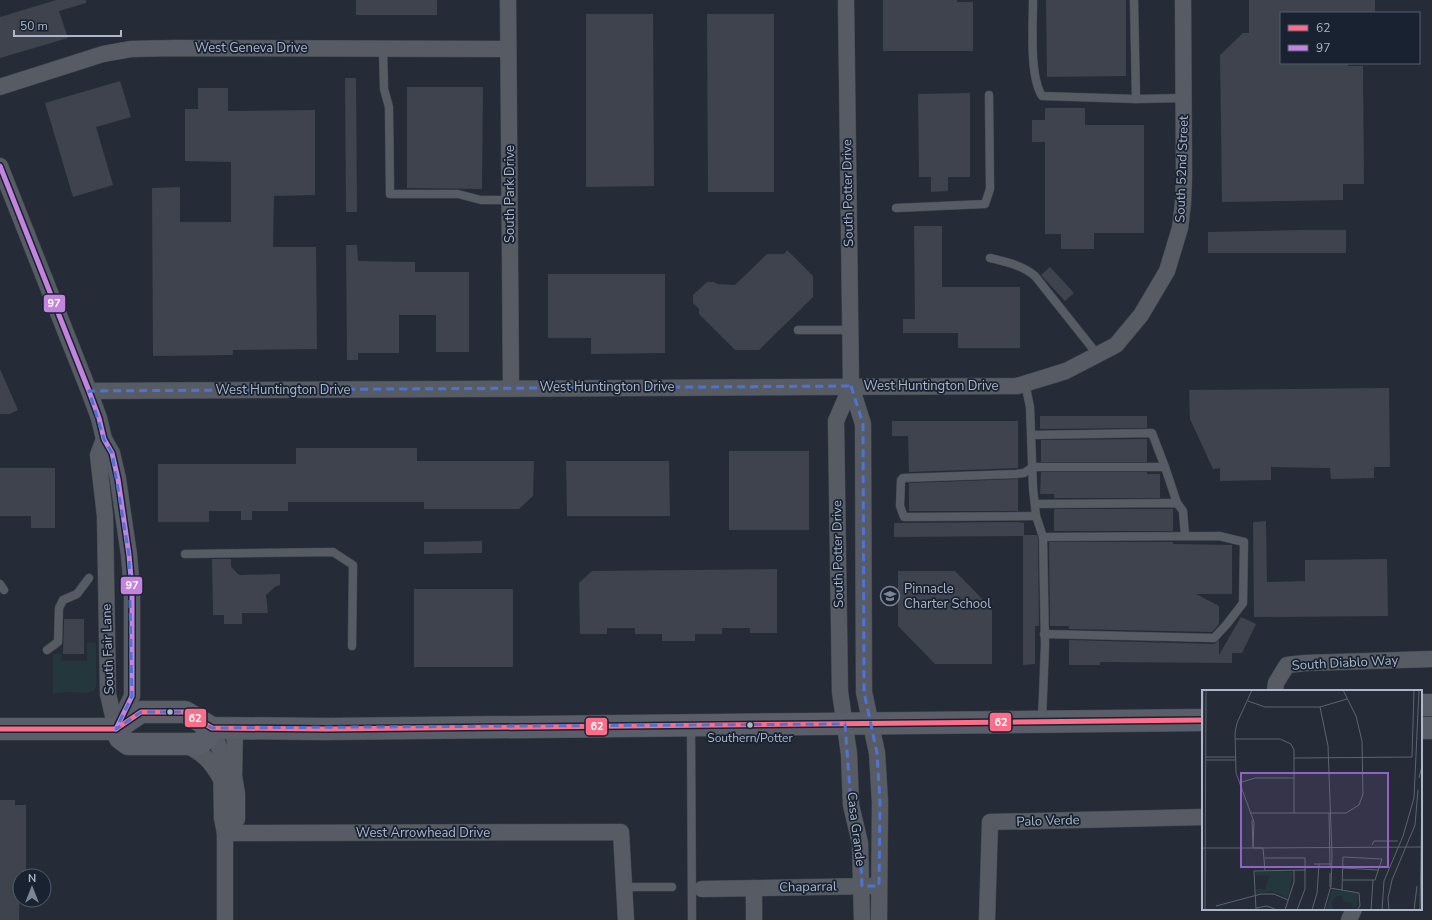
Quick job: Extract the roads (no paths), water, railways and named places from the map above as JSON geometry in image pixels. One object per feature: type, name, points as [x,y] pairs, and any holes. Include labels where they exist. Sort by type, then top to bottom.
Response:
[{"type":"main road","points":[[0,729],[116,729],[140,712],[185,712],[212,728],[333,729],[1202,720]]},
{"type":"main road","points":[[116,729],[120,738],[128,744],[198,744],[207,738],[212,728]]},
{"type":"street","name":"South Park Drive","points":[[508,0],[511,388]]},
{"type":"street","name":"South Potter Drive","points":[[846,0],[851,386],[863,424],[864,692],[870,724]]},
{"type":"street","name":"South 52nd Street","points":[[1116,345],[1141,314],[1159,286],[1167,270],[1180,228],[1184,176],[1183,0]]},
{"type":"street","name":"West Geneva Drive","points":[[0,87],[103,54],[131,49],[508,50]]},
{"type":"street","name":"South Fair Lane","points":[[0,166],[89,391],[99,418],[104,439],[112,453],[118,478],[129,548],[132,589],[132,696],[116,729]]},
{"type":"street","name":"West Huntington Drive","points":[[89,391],[1017,386],[1066,371],[1116,345]]},
{"type":"street","name":"South Potter Drive","points":[[845,724],[840,692],[836,421],[851,386]]},
{"type":"street","name":"South Fair Lane","points":[[104,439],[98,454],[105,516],[108,694],[116,729]]},
{"type":"street","name":"South Diablo Way","points":[[1275,690],[1276,683],[1287,665],[1313,662],[1432,659]]},
{"type":"street","name":"Casa Grande","points":[[845,724],[849,754],[851,805],[860,843],[862,920]]},
{"type":"street","name":"Casa Grande","points":[[870,724],[877,753],[880,802],[879,920]]},
{"type":"street","points":[[212,728],[221,753],[222,818],[225,833],[225,920]]},
{"type":"street","points":[[225,833],[237,819],[237,794],[234,776],[235,728]]},
{"type":"street","points":[[184,744],[204,756],[212,764],[222,780]]},
{"type":"street","name":"Palo Verde","points":[[987,920],[990,822],[1202,817]]},
{"type":"street","name":"West Arrowhead Drive","points":[[225,833],[622,832],[624,887]]},
{"type":"street","points":[[862,886],[879,886]]},
{"type":"street","name":"Chaparral","points":[[702,889],[862,886]]},
{"type":"street","points":[[624,887],[626,920]]},
{"type":"street","points":[[754,888],[754,920]]},
{"type":"street","points":[[1349,920],[1354,910]]},
{"type":"lane","points":[[1033,0],[1034,65],[1035,74],[1042,96],[1136,99],[1184,98]]},
{"type":"lane","points":[[1134,0],[1136,99]]},
{"type":"lane","points":[[383,49],[384,89],[389,107],[390,194],[458,194],[481,200],[510,200]]},
{"type":"lane","points":[[896,208],[985,204],[990,190],[989,95]]},
{"type":"lane","points":[[990,258],[1014,264],[1028,270],[1035,276],[1098,354]]},
{"type":"lane","points":[[798,330],[850,330]]},
{"type":"lane","points":[[1025,384],[1030,406],[1036,516],[1043,537],[1045,645],[1042,722]]},
{"type":"lane","points":[[1032,435],[1152,433],[1177,502],[1183,511],[1185,536]]},
{"type":"lane","points":[[1036,516],[904,517],[900,506],[901,480],[903,478],[1016,474],[1024,473],[1033,467],[1165,467]]},
{"type":"lane","points":[[1035,504],[1177,502]]},
{"type":"lane","points":[[1043,537],[1219,536],[1244,542],[1243,603],[1214,638],[1044,634]]},
{"type":"lane","points":[[185,554],[333,552],[353,565],[352,646]]},
{"type":"lane","points":[[47,650],[58,642],[59,608],[63,600],[77,594],[89,578]]},
{"type":"lane","points":[[691,725],[692,920]]},
{"type":"lane","points":[[624,887],[672,887]]},
{"type":"place","name":"Pinnacle Charter School","points":[[890,596]]},
{"type":"place","name":"Southern/Potter","points":[[750,725]]}]
